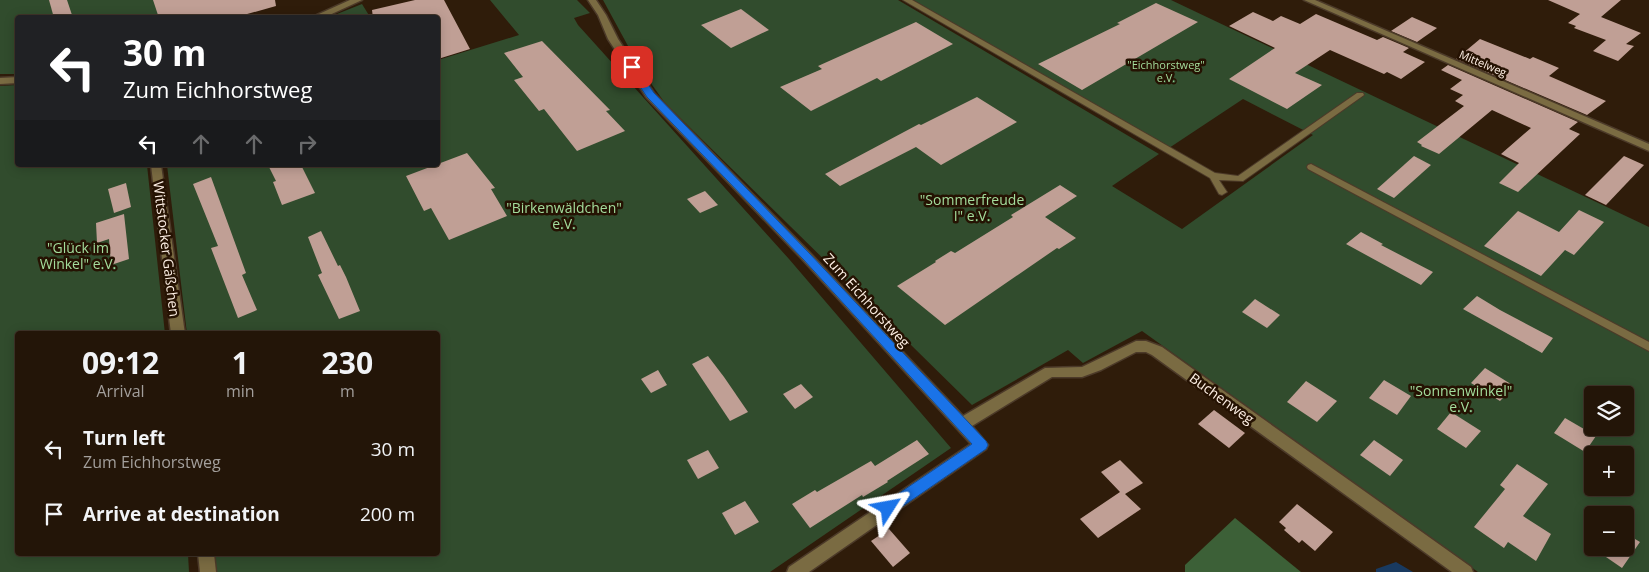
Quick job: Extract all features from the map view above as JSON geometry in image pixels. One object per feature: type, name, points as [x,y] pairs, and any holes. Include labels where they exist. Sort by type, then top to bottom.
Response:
[{"type":"street","points":[[321,15],[358,0]]},
{"type":"street","name":"Zum Eichhorstweg","points":[[592,0],[602,15],[613,39],[650,95],[806,256],[981,445],[795,572]]},
{"type":"street","name":"Mittelweg","points":[[1308,0],[1649,148]]},
{"type":"street","points":[[0,81],[15,80]]},
{"type":"street","name":"Wittstocker Gäßchen","points":[[156,167],[178,331]]},
{"type":"street","name":"Buchenweg","points":[[961,425],[1050,372],[1065,370],[1081,372],[1099,366],[1141,345],[1157,351],[1465,572]]},
{"type":"street","points":[[206,556],[208,572]]},
{"type":"lane","points":[[907,0],[1213,176],[1240,180],[1360,95]]},
{"type":"lane","points":[[1311,167],[1649,346]]},
{"type":"lane","points":[[1213,176],[1222,192]]},
{"type":"green space","points":[[0,0],[189,0],[195,15],[15,15],[15,74],[0,74]]},
{"type":"green space","name":"\"Birkenwäldchen\" e.V.","points":[[490,0],[577,0],[590,13],[574,18],[578,25],[789,259],[951,448],[770,572],[214,572],[212,556],[440,556],[440,331],[187,331],[167,167],[440,167],[440,59],[519,35]]},
{"type":"green space","points":[[603,0],[898,0],[1159,154],[1112,186],[1182,229],[1313,135],[1243,99],[1169,148],[913,0],[1171,0],[1649,227],[1649,572],[1478,572],[1142,331],[1083,363],[1068,350],[972,405],[665,103],[640,68]]},
{"type":"green space","points":[[362,4],[369,15],[334,15]]},
{"type":"green space","name":"\"Glück im Winkel\" e.V.","points":[[15,85],[15,167],[147,167],[165,331],[15,331],[15,556],[188,556],[189,572],[0,572],[0,86]]},
{"type":"green space","points":[[1235,518],[1301,572],[1185,572],[1185,565]]},
{"type":"water","points":[[1396,562],[1413,572],[1376,572],[1376,569]]},
{"type":"building","points":[[49,0],[67,0],[72,15],[53,15]]},
{"type":"building","points":[[153,0],[275,0],[276,6],[244,15],[158,15]]},
{"type":"building","points":[[415,0],[444,0],[470,49],[440,58],[440,15],[373,15],[372,10]]},
{"type":"building","points":[[1548,0],[1621,0],[1601,17],[1641,33],[1626,44],[1634,46],[1618,61],[1593,51],[1606,40],[1574,28],[1576,26],[1568,23],[1580,14]]},
{"type":"building","points":[[1156,3],[1198,22],[1082,90],[1038,64],[1120,24],[1117,23]]},
{"type":"building","points":[[741,9],[769,30],[731,48],[701,25]]},
{"type":"building","points":[[1253,12],[1273,21],[1281,16],[1300,24],[1316,14],[1377,40],[1383,37],[1409,48],[1403,52],[1425,62],[1401,79],[1387,72],[1384,74],[1330,50],[1295,73],[1322,85],[1287,109],[1229,79],[1275,48],[1229,26]]},
{"type":"building","points":[[1412,17],[1437,28],[1417,42],[1391,31]]},
{"type":"building","points":[[916,22],[953,44],[881,81],[877,78],[811,111],[780,87],[822,69],[818,66]]},
{"type":"building","points":[[1480,39],[1530,59],[1533,57],[1559,68],[1549,76],[1606,101],[1587,115],[1456,59]]},
{"type":"building","points":[[542,41],[610,110],[606,111],[625,131],[577,151],[544,109],[539,111],[514,80],[523,77],[504,53]]},
{"type":"building","points":[[1448,65],[1578,122],[1569,129],[1580,134],[1518,192],[1499,183],[1519,163],[1501,154],[1531,128],[1492,110],[1439,154],[1421,146],[1417,142],[1464,106],[1455,101],[1463,95],[1450,89],[1462,80],[1441,70]]},
{"type":"building","points":[[977,97],[1017,122],[941,165],[916,147],[840,186],[825,174],[919,124],[921,125]]},
{"type":"building","points":[[467,153],[495,188],[491,189],[507,216],[449,240],[431,208],[424,211],[406,176],[430,167],[440,167],[440,163]]},
{"type":"building","points":[[1414,156],[1431,165],[1394,198],[1377,189]]},
{"type":"building","points":[[1624,156],[1644,165],[1606,205],[1585,195]]},
{"type":"building","points":[[269,167],[302,167],[315,193],[282,205],[273,182],[276,181]]},
{"type":"building","points":[[211,177],[246,273],[242,275],[257,310],[238,318],[211,248],[218,246],[193,184]]},
{"type":"building","points":[[126,183],[131,207],[114,213],[108,189]]},
{"type":"building","points":[[1060,185],[1077,196],[1045,217],[1076,238],[1059,249],[1057,248],[945,325],[897,286],[951,251],[955,253]]},
{"type":"building","points":[[705,191],[718,205],[700,213],[687,199]]},
{"type":"building","points":[[1579,210],[1604,222],[1574,255],[1565,250],[1541,276],[1484,246],[1518,211],[1559,232]]},
{"type":"building","points":[[124,214],[129,259],[111,265],[109,239],[97,243],[96,223]]},
{"type":"building","points":[[321,231],[338,266],[340,265],[346,277],[360,311],[339,319],[318,275],[322,273],[308,237]]},
{"type":"building","points":[[1361,232],[1383,244],[1381,245],[1433,272],[1421,285],[1346,244]]},
{"type":"building","points":[[1477,296],[1553,338],[1542,353],[1463,309]]},
{"type":"building","points":[[1255,299],[1280,315],[1267,328],[1242,312]]},
{"type":"building","points":[[708,356],[748,412],[730,421],[692,364]]},
{"type":"building","points":[[1485,368],[1514,386],[1500,401],[1471,383]]},
{"type":"building","points":[[658,370],[667,385],[651,393],[641,379]]},
{"type":"building","points":[[1384,380],[1411,396],[1397,415],[1369,398]]},
{"type":"building","points":[[1306,381],[1337,401],[1317,422],[1287,402]]},
{"type":"building","points":[[801,384],[813,397],[795,409],[783,394]]},
{"type":"building","points":[[1214,410],[1245,433],[1229,448],[1198,424]]},
{"type":"building","points":[[1451,412],[1481,431],[1466,448],[1437,429]]},
{"type":"building","points":[[1565,418],[1584,429],[1584,436],[1596,436],[1589,446],[1584,446],[1584,451],[1554,433]]},
{"type":"building","points":[[917,440],[929,454],[888,482],[863,497],[862,495],[810,528],[792,504],[871,461],[875,466]]},
{"type":"building","points":[[1374,440],[1403,460],[1390,476],[1360,455]]},
{"type":"building","points":[[708,450],[719,468],[698,479],[687,460]]},
{"type":"building","points":[[1120,460],[1143,483],[1125,494],[1141,509],[1098,538],[1080,519],[1120,492],[1101,472]]},
{"type":"building","points":[[1517,464],[1548,484],[1523,516],[1551,534],[1536,561],[1508,542],[1504,548],[1474,527],[1505,489],[1500,485]]},
{"type":"building","points":[[745,501],[759,522],[735,535],[722,513]]},
{"type":"building","points":[[1297,504],[1333,532],[1315,551],[1302,540],[1299,543],[1284,530],[1286,528],[1279,522]]},
{"type":"building","points":[[889,529],[910,553],[893,567],[871,541]]},
{"type":"building","points":[[1634,538],[1640,542],[1634,551]]},
{"type":"building","points":[[1605,556],[1630,556],[1622,568]]},
{"type":"route","points":[[632,67],[650,95],[806,256],[981,445],[888,508]]},
{"type":"park label","name":"\"Eichhorstweg\" e.V.","points":[[1166,70]]},
{"type":"park label","name":"\"Sommerfreude I\" e.V.","points":[[972,207]]},
{"type":"park label","name":"\"Sonnenwinkel\" e.V.","points":[[1461,398]]}]
